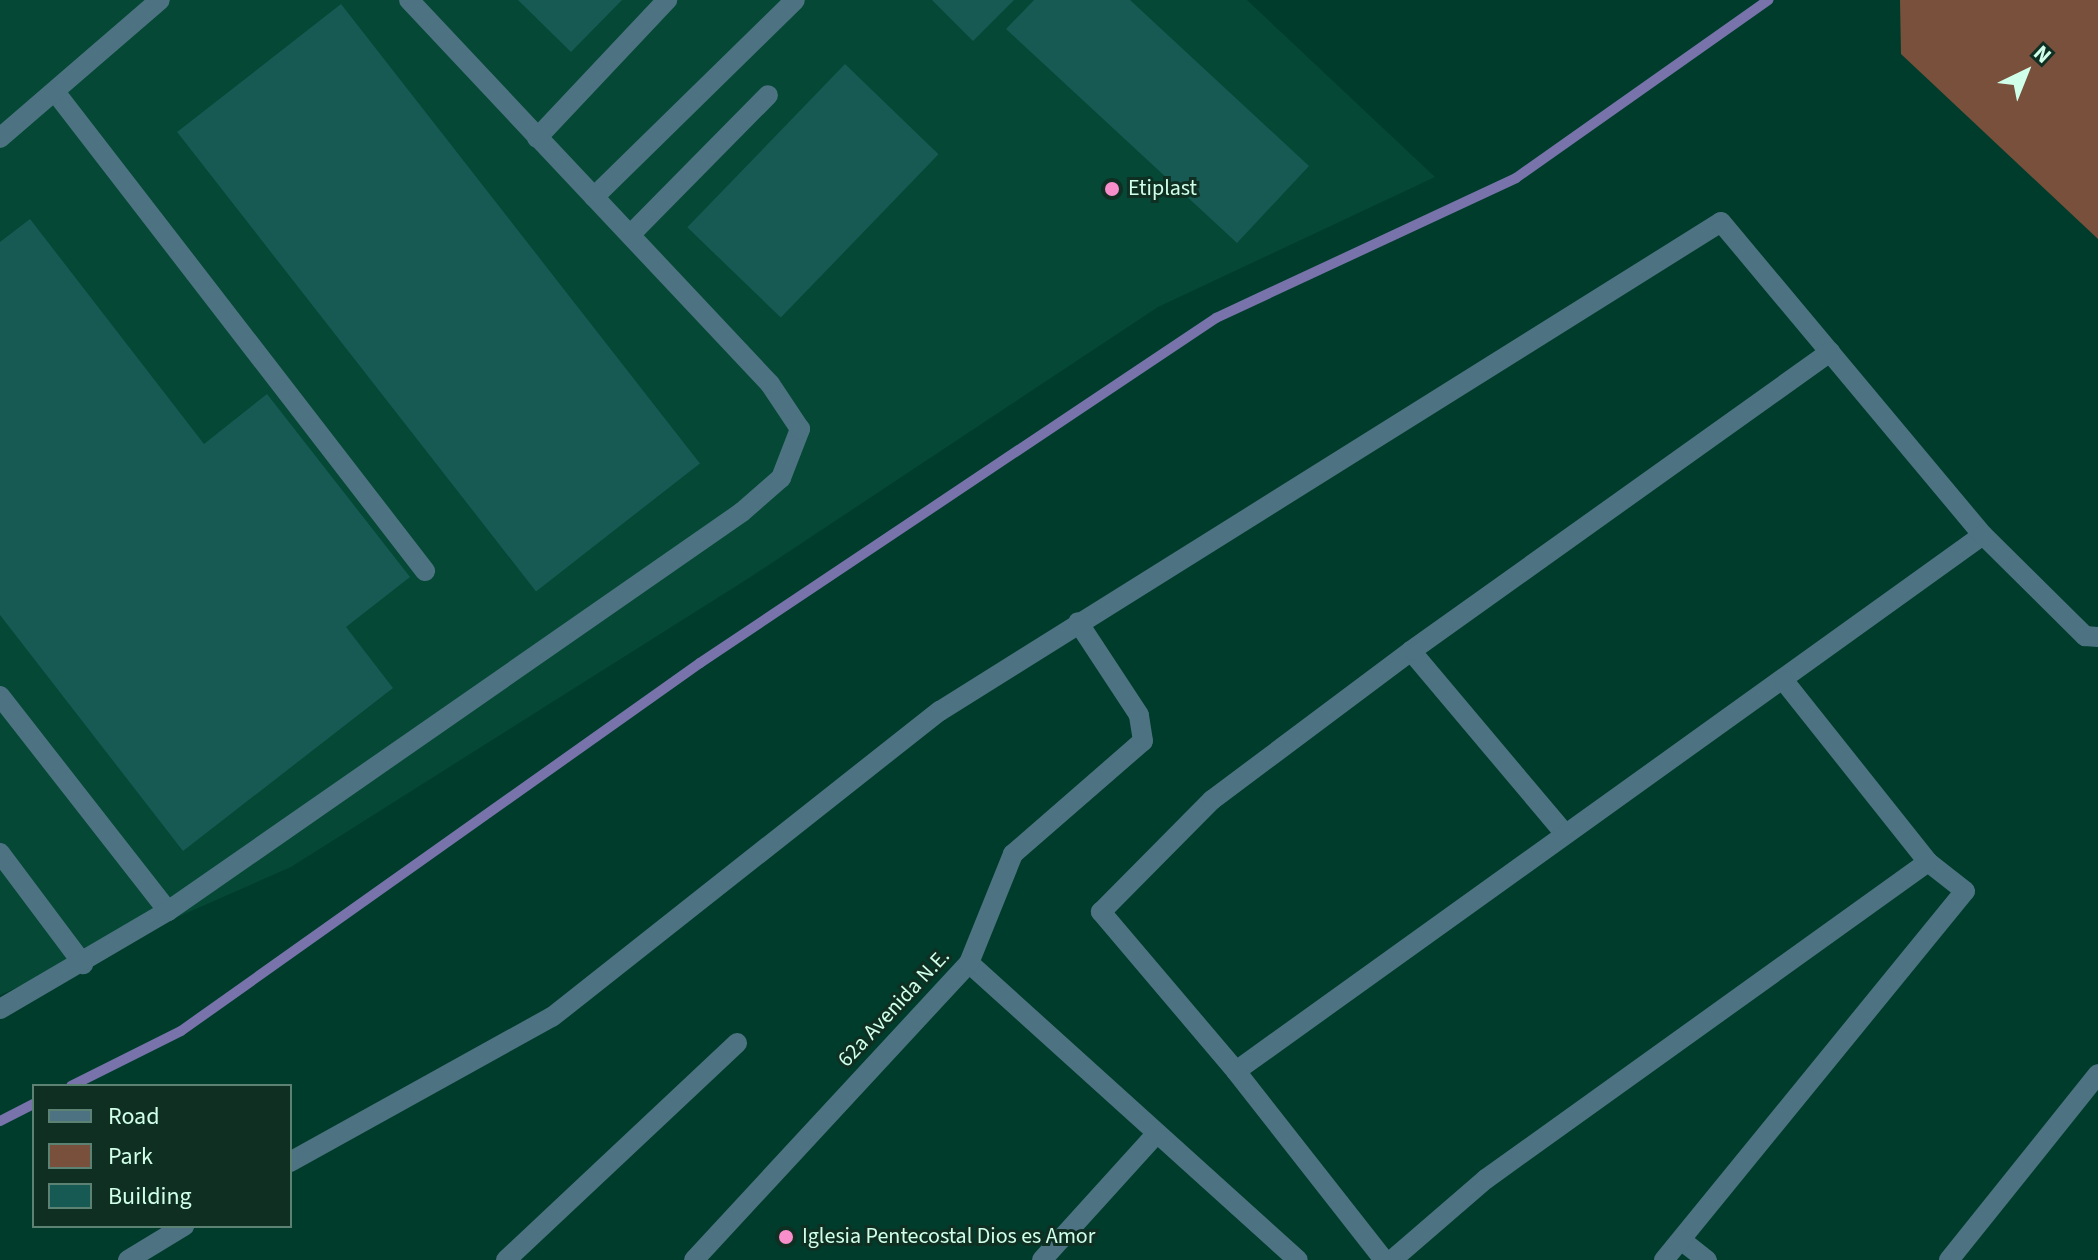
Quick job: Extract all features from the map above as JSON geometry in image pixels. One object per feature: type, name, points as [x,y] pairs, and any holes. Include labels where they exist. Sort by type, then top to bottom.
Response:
[{"type":"street","points":[[0,138],[56,93],[160,0]]},
{"type":"street","points":[[0,1009],[83,964],[168,911],[742,512],[781,478],[800,429],[770,384],[409,0]]},
{"type":"street","points":[[537,138],[667,0]]},
{"type":"street","points":[[594,197],[795,0]]},
{"type":"street","points":[[56,93],[425,571]]},
{"type":"street","points":[[631,234],[768,95]]},
{"type":"street","points":[[292,1161],[552,1017],[940,711],[1721,222],[1983,535],[2085,636],[2098,637]]},
{"type":"street","points":[[1384,1260],[1236,1071],[1101,912],[1212,800],[1411,651],[1830,352]]},
{"type":"street","points":[[1236,1071],[1784,681],[1983,535]]},
{"type":"street","name":"62a Avenida N.E.","points":[[694,1260],[969,963],[1013,854],[1143,741],[1139,715],[1078,622]]},
{"type":"street","points":[[1411,651],[1565,834]]},
{"type":"street","points":[[1664,1260],[1965,891],[1928,862],[1784,681]]},
{"type":"street","points":[[0,696],[168,911]]},
{"type":"street","points":[[0,853],[83,964]]},
{"type":"street","points":[[1392,1260],[1486,1179],[1928,862]]},
{"type":"street","points":[[969,963],[1298,1260]]},
{"type":"street","points":[[506,1260],[737,1043]]},
{"type":"street","points":[[1949,1260],[2098,1074]]},
{"type":"street","points":[[1042,1260],[1157,1133]]},
{"type":"street","points":[[128,1260],[181,1228]]},
{"type":"street","points":[[1681,1240],[1707,1260]]},
{"type":"shaded area","points":[[0,0],[1247,0],[1435,177],[1158,307],[749,578],[291,867],[0,995]]},
{"type":"green space","points":[[1900,0],[2098,0],[2098,239],[1901,54]]},
{"type":"building","points":[[518,0],[622,0],[571,52]]},
{"type":"building","points":[[932,0],[1014,0],[973,41]]},
{"type":"building","points":[[1034,0],[1130,0],[1309,166],[1237,243],[1006,29]]},
{"type":"building","points":[[341,4],[700,463],[536,591],[177,132]]},
{"type":"building","points":[[845,64],[939,154],[781,318],[687,227]]},
{"type":"building","points":[[30,219],[204,444],[267,394],[410,577],[346,627],[393,688],[183,851],[0,615],[0,242]]},
{"type":"waterway","points":[[75,1084],[181,1031],[700,663],[1216,318],[1516,178],[1768,0]]},
{"type":"waterway","points":[[0,1121],[32,1105]]},
{"type":"place","name":"Etiplast","points":[[1112,189]]},
{"type":"place","name":"Iglesia Pentecostal Dios es Amor","points":[[786,1237]]}]
